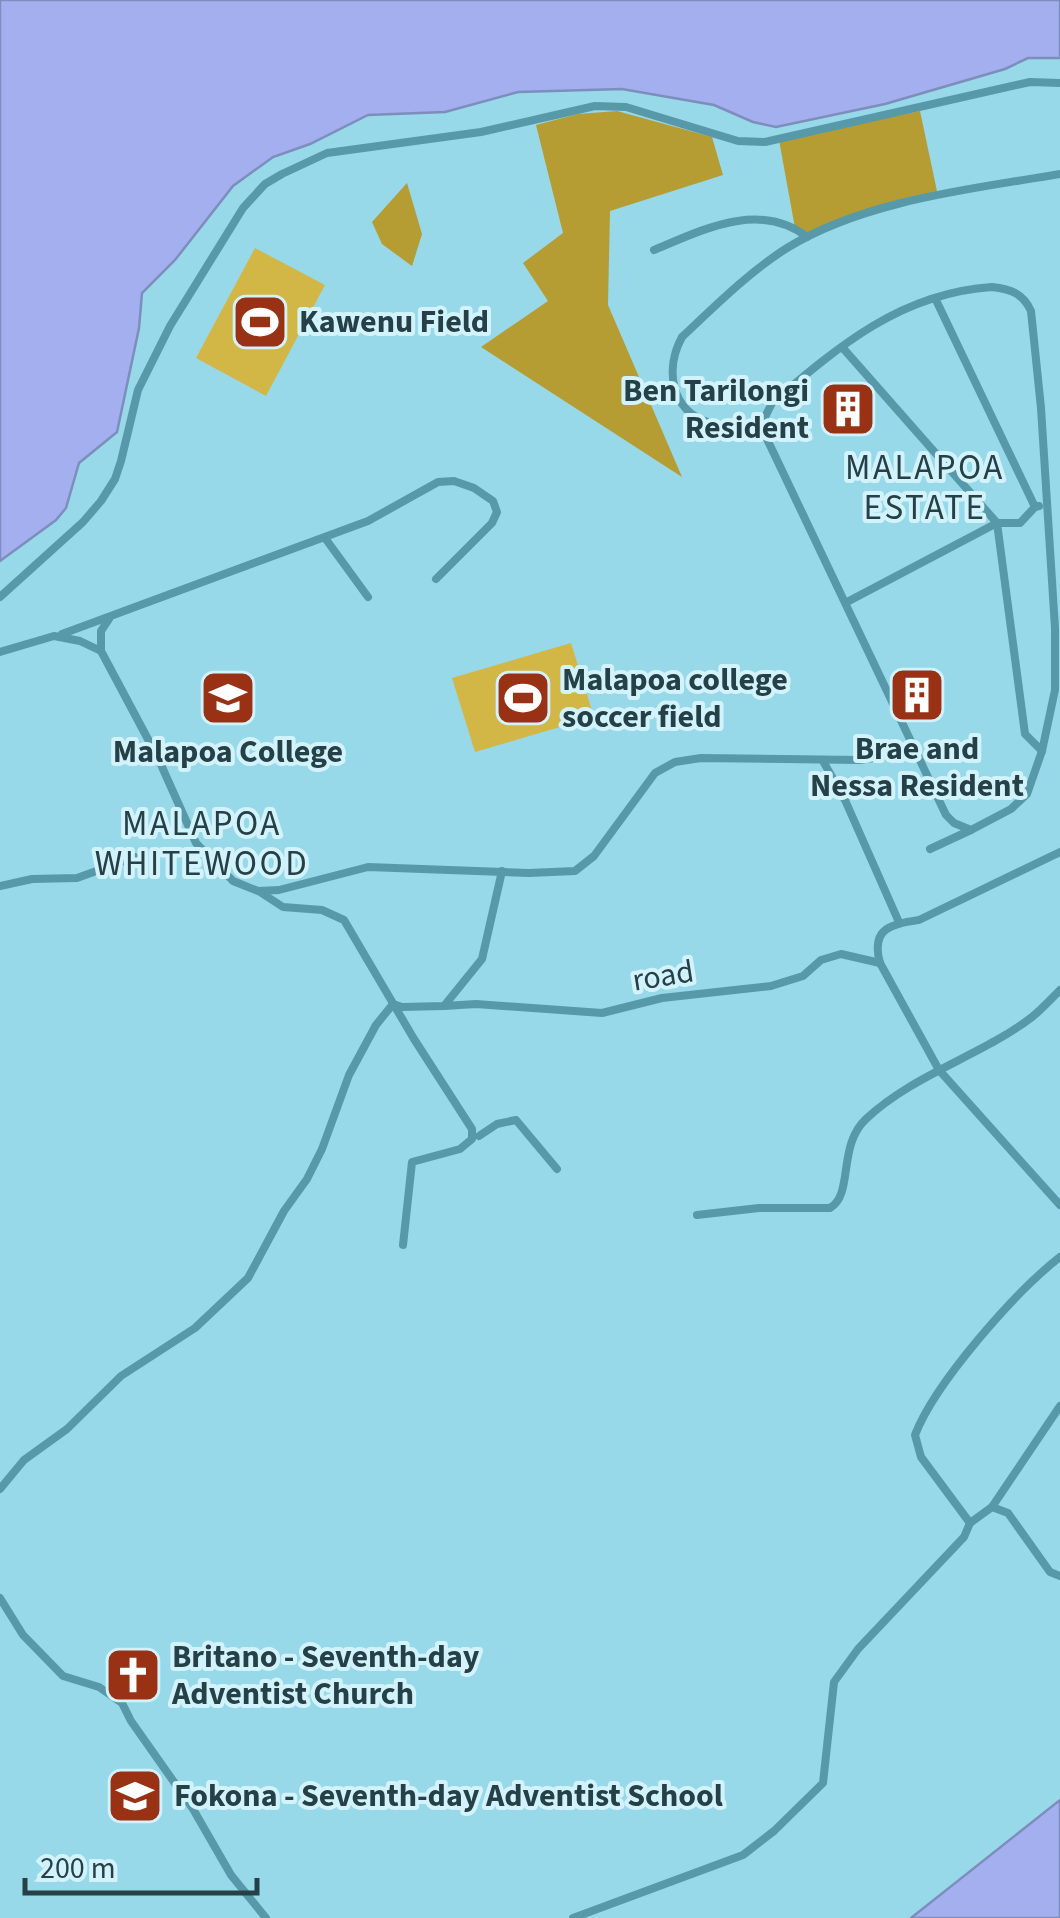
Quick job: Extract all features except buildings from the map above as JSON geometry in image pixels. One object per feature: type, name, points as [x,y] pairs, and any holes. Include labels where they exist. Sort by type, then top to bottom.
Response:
[{"type":"street","points":[[0,596],[83,522],[115,479],[138,390],[150,363],[243,208],[266,184],[314,157],[340,150],[482,132],[610,105],[738,140],[764,142],[1030,82],[1060,82]]},
{"type":"street","points":[[762,421],[729,425],[706,422],[694,414],[674,386],[673,357],[682,338],[694,326],[769,261],[807,237],[910,201],[1060,174]]},
{"type":"street","points":[[654,250],[706,228],[747,220],[782,222],[807,237]]},
{"type":"street","points":[[930,849],[970,830],[1021,802],[1032,786],[1054,690],[1055,556],[1046,505],[1039,391],[1028,304],[1013,291],[992,287],[935,298],[885,316],[772,403],[762,421],[767,439],[950,820],[970,830]]},
{"type":"street","points":[[935,298],[1034,507]]},
{"type":"street","points":[[842,347],[997,523],[1024,734],[1042,751]]},
{"type":"street","points":[[0,652],[113,616],[368,522],[438,482],[463,479],[493,502],[495,518],[436,579]]},
{"type":"street","points":[[846,602],[997,523],[1020,524],[1034,507],[1046,505]]},
{"type":"street","points":[[325,538],[368,597]]},
{"type":"street","points":[[113,616],[100,631],[101,651],[158,758],[196,843],[226,875],[283,907],[322,910],[344,920],[472,1134],[466,1146],[412,1162],[403,1245]]},
{"type":"street","points":[[54,636],[101,651]]},
{"type":"street","points":[[258,891],[279,890],[368,867],[566,873],[582,868],[655,773],[675,762],[702,758],[858,760],[916,752]]},
{"type":"street","points":[[824,761],[898,920]]},
{"type":"street","points":[[1060,852],[920,920],[898,920],[881,936],[877,946],[880,963],[939,1070],[1060,1205]]},
{"type":"street","points":[[0,886],[32,879],[77,878],[135,858]]},
{"type":"street","points":[[444,1006],[482,960],[502,871]]},
{"type":"street","name":"road","points":[[393,1004],[476,1004],[602,1013],[662,998],[771,986],[803,976],[821,960],[841,954],[880,963]]},
{"type":"street","points":[[697,1215],[758,1208],[830,1208],[837,1204],[843,1191],[851,1138],[859,1126],[890,1100],[1032,1017],[1060,990]]},
{"type":"street","points":[[0,1488],[24,1460],[68,1429],[120,1376],[195,1328],[248,1278],[284,1211],[308,1179],[348,1075],[376,1025],[393,1004]]},
{"type":"street","points":[[479,1136],[496,1124],[516,1120],[557,1169]]},
{"type":"street","points":[[970,1523],[922,1457],[915,1435],[934,1397],[1022,1290],[1060,1257]]},
{"type":"street","points":[[573,1918],[743,1856],[822,1783],[834,1682],[858,1648],[964,1537],[970,1523],[992,1506],[1060,1406]]},
{"type":"street","points":[[992,1506],[1008,1513],[1050,1572],[1060,1576]]},
{"type":"street","points":[[0,1598],[23,1635],[64,1676],[99,1688],[122,1702],[131,1721],[193,1809],[231,1875],[266,1918]]},
{"type":"shaded area","points":[[617,111],[712,137],[723,175],[610,211],[608,305],[682,477],[481,347],[548,301],[523,263],[563,233],[536,125],[578,114]]},
{"type":"shaded area","points":[[920,111],[938,196],[882,207],[807,236],[795,228],[779,140]]},
{"type":"shaded area","points":[[407,183],[422,234],[412,266],[382,244],[372,222]]},
{"type":"shaded area","name":"Kawenu Field","points":[[255,248],[325,285],[266,396],[196,358]]},
{"type":"shaded area","name":"Malapoa college soccer field","points":[[571,643],[594,717],[475,752],[452,678]]},
{"type":"water","points":[[0,0],[1060,0],[1060,58],[1028,58],[1005,69],[885,104],[776,127],[714,105],[622,89],[518,92],[445,112],[368,115],[310,144],[273,157],[233,186],[175,260],[142,293],[139,328],[117,432],[79,463],[66,508],[56,520],[0,561]]},
{"type":"water","points":[[1060,1800],[1060,1918],[911,1918]]},
{"type":"place","name":"Kawenu Field","points":[[260,322]]},
{"type":"place","name":"Ben Tarilongi Resident","points":[[848,409]]},
{"type":"place","name":"Brae and Nessa Resident","points":[[917,695]]},
{"type":"place","name":"Malapoa College","points":[[228,698]]},
{"type":"place","name":"Malapoa college soccer field","points":[[523,698]]},
{"type":"place","name":"Britano - Seventh-day Adventist Church","points":[[133,1675]]},
{"type":"place","name":"Fokona - Seventh-day Adventist School","points":[[135,1796]]},
{"type":"district","name":"MALAPOA ESTATE","points":[[925,488]]},
{"type":"district","name":"MALAPOA WHITEWOOD","points":[[202,844]]}]
